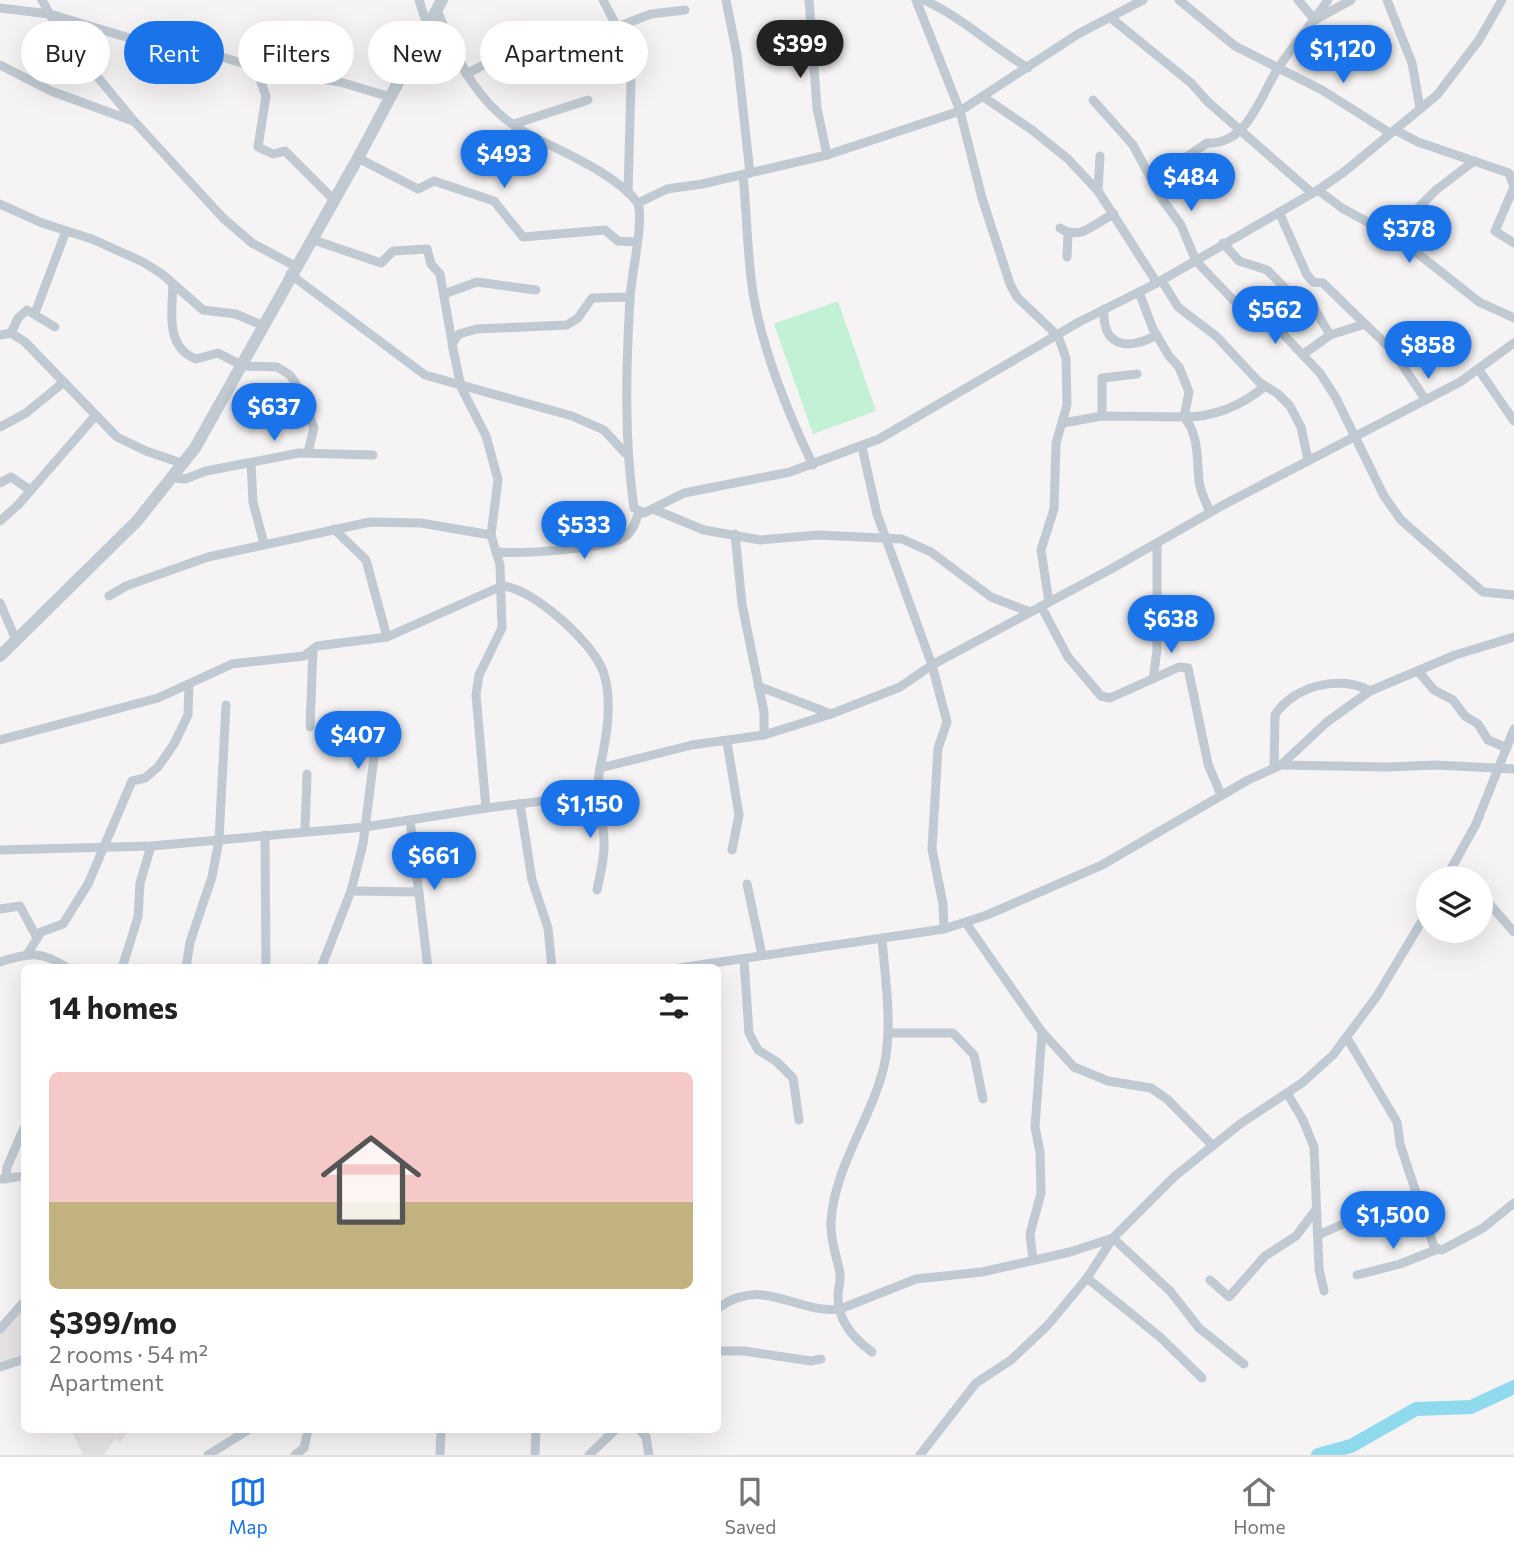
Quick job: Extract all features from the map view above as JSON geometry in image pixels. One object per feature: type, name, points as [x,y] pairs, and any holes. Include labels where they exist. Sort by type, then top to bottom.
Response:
[{"type":"street","points":[[42,0],[57,28],[134,121],[230,225],[293,270],[414,369],[461,387],[572,416],[616,439],[626,454]]},
{"type":"street","points":[[419,0],[426,21]]},
{"type":"street","points":[[603,0],[614,21]]},
{"type":"street","points":[[726,0],[737,55],[753,292],[765,342],[794,426],[813,465]]},
{"type":"street","points":[[809,0],[817,108],[827,155]]},
{"type":"street","points":[[916,0],[960,111],[982,198],[1010,284],[1017,297],[1058,335],[1067,366],[1063,423],[1056,443],[1054,509],[1041,550],[1045,604],[1068,657],[1101,696],[1110,698],[1179,667],[1188,668],[1191,672],[1208,764],[1221,795]]},
{"type":"street","points":[[924,0],[944,9],[992,46],[1028,68]]},
{"type":"street","points":[[638,203],[667,189],[827,155],[960,111],[1078,34],[1143,0]]},
{"type":"street","points":[[1180,0],[1216,33],[1278,69],[1322,90],[1392,132],[1502,168],[1511,176],[1513,191],[1495,229],[1496,233],[1514,243]]},
{"type":"street","points":[[1298,0],[1315,20]]},
{"type":"street","points":[[1152,180],[1207,143],[1217,142],[1240,130],[1256,111],[1278,69],[1328,0]]},
{"type":"street","points":[[1315,20],[1351,0]]},
{"type":"street","points":[[1388,0],[1412,63],[1420,108]]},
{"type":"street","points":[[639,512],[653,509],[674,496],[700,488],[760,480],[862,447],[915,421],[1058,335],[1159,282],[1315,192],[1392,132],[1453,78],[1502,0]]},
{"type":"street","points":[[429,21],[439,5]]},
{"type":"street","points":[[439,5],[467,74],[483,101],[529,135],[568,152],[628,193],[638,203],[630,297],[626,454],[634,508],[639,512]]},
{"type":"street","points":[[0,8],[50,14],[136,40],[238,62]]},
{"type":"street","points":[[633,21],[651,14],[685,10]]},
{"type":"street","points":[[1111,18],[1191,83],[1240,130],[1315,192],[1391,235],[1479,302],[1514,318]]},
{"type":"street","points":[[0,65],[51,91],[134,121]]},
{"type":"street","points":[[467,74],[480,67]]},
{"type":"street","points":[[262,84],[266,96],[258,147],[273,154],[285,151],[334,200]]},
{"type":"street","points":[[347,84],[390,97]]},
{"type":"street","points":[[0,656],[137,521],[184,464],[218,413],[293,270],[358,158],[397,84]]},
{"type":"street","points":[[628,193],[631,84]]},
{"type":"street","points":[[985,97],[1068,159],[1098,191],[1178,307],[1216,336],[1265,387],[1278,394],[1290,406],[1301,427],[1308,460]]},
{"type":"street","points":[[514,124],[588,100]]},
{"type":"street","points":[[1093,100],[1133,145],[1162,200],[1181,225],[1196,261],[1231,299],[1282,332],[1305,353],[1329,386],[1389,505],[1405,525],[1483,592],[1514,595]]},
{"type":"street","points":[[1098,191],[1100,156]]},
{"type":"street","points":[[358,158],[418,188],[434,181],[494,201],[523,237],[605,230],[618,241],[635,242]]},
{"type":"street","points":[[1391,235],[1436,190],[1474,161]]},
{"type":"street","points":[[0,204],[120,251],[152,267],[203,310],[236,314],[264,326]]},
{"type":"street","points":[[1279,212],[1307,275],[1313,282],[1323,284],[1393,351],[1425,400]]},
{"type":"street","points":[[1067,257],[1064,231],[1091,230],[1098,221],[1114,214]]},
{"type":"street","points":[[35,313],[66,231]]},
{"type":"street","points":[[312,239],[381,263],[393,251],[424,248],[440,274],[461,387],[480,418],[497,471],[491,535],[498,552],[502,586],[502,628],[479,675],[476,695],[486,807]]},
{"type":"street","points":[[1223,243],[1239,261],[1267,270],[1287,290],[1314,307],[1330,335]]},
{"type":"street","points":[[444,294],[477,282],[536,290]]},
{"type":"street","points":[[173,284],[171,327],[181,348],[192,358],[204,359],[218,353],[243,366],[276,367],[295,381],[314,428],[308,452]]},
{"type":"street","points":[[1139,292],[1157,335],[1179,368],[1189,392],[1184,417],[1193,431],[1199,483],[1210,512]]},
{"type":"street","points":[[452,344],[458,334],[477,330],[568,325],[578,318],[592,298],[630,297]]},
{"type":"street","points":[[1104,309],[1106,333],[1111,339],[1135,344],[1157,335]]},
{"type":"street","points":[[11,333],[22,313],[35,313],[55,327]]},
{"type":"street","points":[[1305,353],[1330,335],[1365,324]]},
{"type":"street","points":[[0,335],[11,333],[25,342],[125,442],[184,464]]},
{"type":"street","points":[[600,768],[692,745],[764,735],[831,714],[900,687],[932,665],[1157,544],[1210,512],[1479,370],[1514,343]]},
{"type":"street","points":[[1479,370],[1514,421]]},
{"type":"street","points":[[1102,416],[1102,378],[1137,374]]},
{"type":"street","points":[[0,427],[26,413],[64,382]]},
{"type":"street","points":[[1063,423],[1102,416],[1202,416],[1233,407],[1265,387]]},
{"type":"street","points":[[0,521],[96,415]]},
{"type":"street","points":[[862,447],[885,536],[932,665],[947,722],[938,748],[932,849],[943,904],[944,929]]},
{"type":"street","points":[[174,478],[185,479],[308,452],[373,455]]},
{"type":"street","points":[[251,463],[253,502],[264,544]]},
{"type":"street","points":[[0,483],[11,477],[30,490]]},
{"type":"street","points":[[653,509],[698,528],[770,541],[807,536],[885,536],[902,539],[931,552],[991,597],[1030,612]]},
{"type":"street","points":[[498,552],[544,551],[619,541],[630,533],[639,512]]},
{"type":"street","points":[[109,596],[125,586],[208,557],[370,522],[421,523],[491,535]]},
{"type":"street","points":[[334,529],[366,560],[387,637]]},
{"type":"street","points":[[735,534],[742,604],[764,712],[764,735]]},
{"type":"street","points":[[1153,679],[1157,650],[1157,544]]},
{"type":"street","points":[[0,740],[145,702],[232,664],[304,656],[323,644],[387,637],[502,586],[512,587],[534,598],[568,627],[600,664],[608,704],[605,757],[600,768],[605,840],[597,890]]},
{"type":"street","points":[[0,603],[16,640]]},
{"type":"street","points":[[712,964],[944,929],[966,923],[1102,865],[1221,795],[1278,766],[1327,722],[1370,691],[1472,649],[1514,637]]},
{"type":"street","points":[[310,727],[313,648]]},
{"type":"street","points":[[1418,671],[1434,690],[1453,700],[1465,716],[1478,724],[1488,740],[1507,748]]},
{"type":"street","points":[[1278,766],[1275,715],[1292,697],[1300,691],[1351,683],[1370,691]]},
{"type":"street","points":[[28,953],[41,932],[63,924],[88,884],[131,781],[145,778],[158,767],[184,725],[190,708],[187,696],[189,684]]},
{"type":"street","points":[[758,686],[831,714]]},
{"type":"street","points":[[187,964],[190,942],[212,877],[219,840],[226,705]]},
{"type":"street","points":[[323,964],[351,891],[365,827],[379,718]]},
{"type":"street","points":[[1453,866],[1500,770],[1514,729]]},
{"type":"street","points":[[727,742],[739,815],[732,850]]},
{"type":"street","points":[[1278,766],[1436,765],[1514,769]]},
{"type":"street","points":[[305,831],[307,774]]},
{"type":"street","points":[[0,850],[151,846],[365,827],[486,807],[600,794]]},
{"type":"street","points":[[520,804],[532,880],[548,928],[552,964]]},
{"type":"street","points":[[410,820],[415,843],[412,855],[428,964]]},
{"type":"street","points":[[265,835],[266,964]]},
{"type":"street","points":[[123,964],[138,917],[140,883],[151,846]]},
{"type":"street","points":[[747,884],[762,955]]},
{"type":"street","points":[[351,891],[419,892]]},
{"type":"street","points":[[0,909],[20,906],[37,938]]},
{"type":"street","points":[[1493,908],[1514,932]]},
{"type":"street","points":[[966,923],[1042,1032],[1074,1067],[1108,1081],[1151,1088],[1167,1099],[1213,1146]]},
{"type":"street","points":[[920,1455],[976,1383],[1011,1360],[1048,1325],[1087,1278],[1113,1238],[1175,1176],[1240,1124],[1318,1069],[1347,1038],[1416,930]]},
{"type":"street","points":[[872,1352],[851,1335],[840,1309],[840,1275],[832,1237],[833,1208],[882,1073],[888,1033],[882,938]]},
{"type":"street","points":[[0,962],[28,953],[48,957],[60,964]]},
{"type":"street","points":[[744,960],[749,1032],[758,1050],[777,1062],[793,1078],[799,1120]]},
{"type":"street","points":[[1033,1260],[1030,1234],[1041,1193],[1040,1152],[1035,1128],[1042,1032]]},
{"type":"street","points":[[888,1033],[953,1033],[974,1055],[983,1099]]},
{"type":"street","points":[[1347,1038],[1397,1122],[1400,1144],[1432,1243],[1438,1249]]},
{"type":"street","points":[[1287,1093],[1303,1120],[1314,1147],[1315,1209],[1324,1291]]},
{"type":"street","points":[[21,1134],[3,1179],[21,1176]]},
{"type":"street","points":[[1357,1275],[1392,1267],[1460,1242],[1483,1228],[1514,1203]]},
{"type":"street","points":[[1318,1235],[1366,1214],[1420,1204]]},
{"type":"street","points":[[1210,1280],[1229,1297],[1265,1256],[1301,1230],[1315,1209]]},
{"type":"street","points":[[721,1306],[734,1298],[760,1294],[827,1309],[840,1309],[916,1279],[982,1272],[1113,1238]]},
{"type":"street","points":[[1113,1238],[1170,1291],[1199,1328],[1244,1364]]},
{"type":"street","points":[[1087,1278],[1160,1337],[1202,1378]]},
{"type":"street","points":[[0,1329],[21,1305]]},
{"type":"street","points":[[721,1351],[744,1351],[811,1361],[821,1359]]},
{"type":"street","points":[[0,1367],[21,1360]]},
{"type":"street","points":[[208,1455],[243,1433]]},
{"type":"street","points":[[295,1455],[304,1448],[307,1433]]},
{"type":"street","points":[[440,1455],[441,1433]]},
{"type":"street","points":[[535,1455],[536,1433]]},
{"type":"street","points":[[589,1455],[612,1433]]},
{"type":"street","points":[[643,1433],[646,1437],[649,1455]]},
{"type":"shaded area","points":[[21,1308],[21,1354],[0,1362],[0,1332]]},
{"type":"shaded area","points":[[72,1433],[127,1433],[121,1442],[115,1439],[104,1455],[83,1455]]},
{"type":"green space","points":[[838,301],[876,411],[813,434],[774,324]]},
{"type":"waterway","points":[[1318,1455],[1351,1446],[1416,1409],[1471,1407],[1514,1387]]}]
